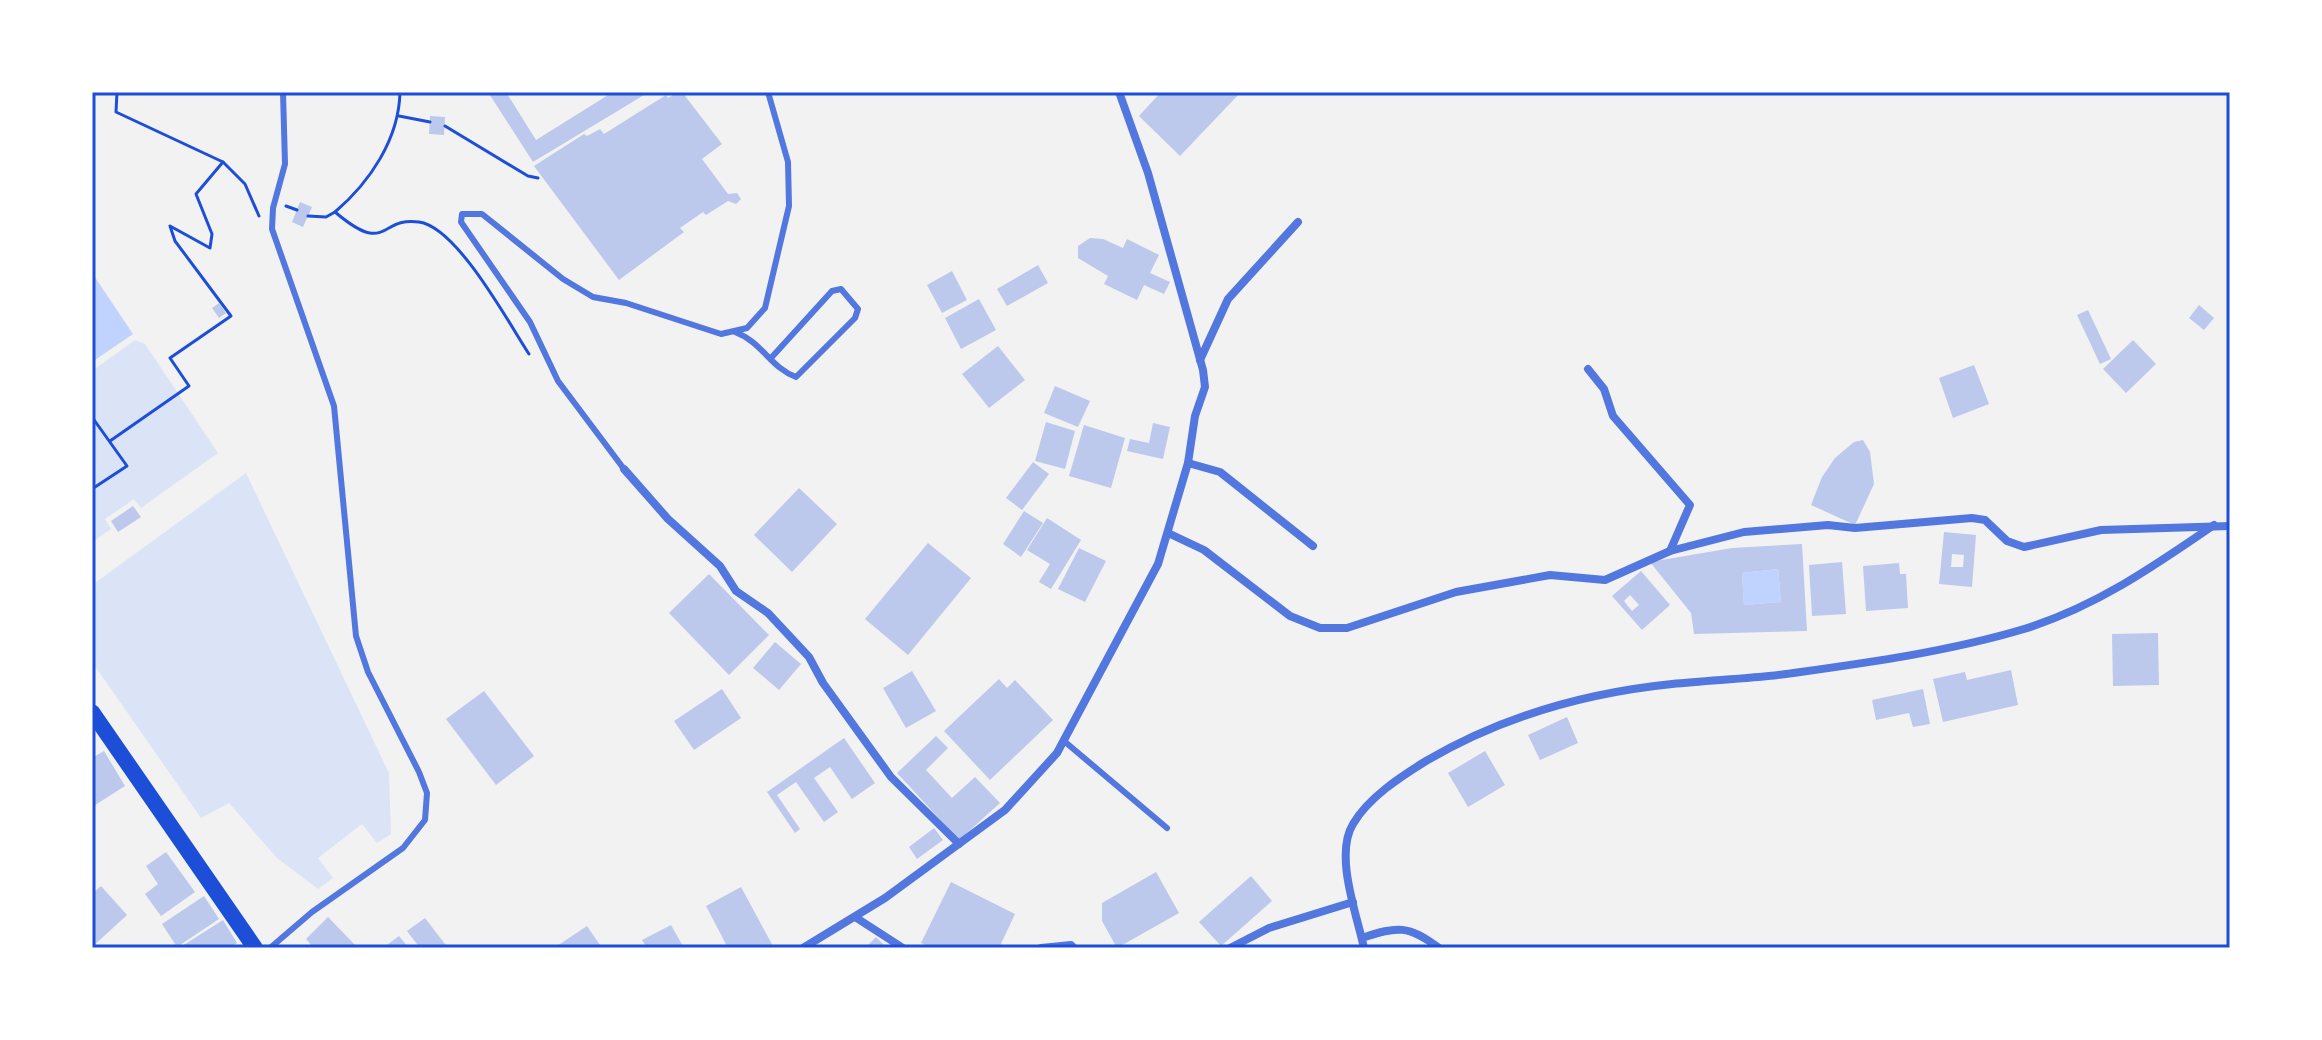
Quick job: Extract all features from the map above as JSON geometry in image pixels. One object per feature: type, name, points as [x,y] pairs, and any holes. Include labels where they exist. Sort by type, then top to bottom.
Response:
[{"type":"main road","points":[[92,712],[255,948]]},
{"type":"street","points":[[803,948],[855,917],[1005,810],[1064,741],[1158,564],[1188,463],[1195,416],[1205,387],[1148,173],[1119,92]]},
{"type":"street","points":[[1200,360],[1228,299],[1298,222]]},
{"type":"street","points":[[1588,369],[1604,389],[1613,416],[1690,505],[1670,551]]},
{"type":"street","points":[[1188,463],[1220,472],[1313,546]]},
{"type":"street","points":[[624,469],[668,519],[720,566],[736,591],[768,613],[809,657],[823,683],[891,777],[959,844]]},
{"type":"street","points":[[1168,533],[1204,550],[1290,616],[1320,628],[1347,628],[1456,592],[1550,575],[1605,580],[1670,551],[1744,532],[1785,527],[1855,528],[1962,517],[1985,520],[2007,541],[2024,547],[2101,530],[2230,526]]},
{"type":"street","points":[[1439,948],[1417,932],[1393,928],[1363,943],[1353,902],[1346,839],[1360,813],[1414,768],[1476,733],[1529,713],[1595,696],[1673,684],[1788,674],[1936,650],[2022,629],[2105,596],[2215,525]]},
{"type":"street","points":[[1230,948],[1269,928],[1353,902]]},
{"type":"street","points":[[855,917],[903,948]]},
{"type":"street","points":[[1041,948],[1074,948]]},
{"type":"lane","points":[[270,948],[312,912],[403,848],[425,820],[428,806],[419,772],[381,700],[356,636],[334,406],[278,248],[273,221],[285,164],[283,92]]},
{"type":"lane","points":[[735,332],[758,320],[765,308],[789,206],[788,162],[768,92]]},
{"type":"lane","points":[[624,469],[558,381],[530,322],[461,222],[462,214],[482,214],[580,291],[713,332],[735,332],[753,339],[771,358],[787,374],[796,377],[855,318],[858,309],[854,302],[841,289],[832,291],[771,358]]},
{"type":"lane","points":[[1064,741],[1167,828]]},
{"type":"path","points":[[117,92],[116,112],[223,162],[245,184],[261,220],[273,221]]},
{"type":"path","points":[[308,216],[326,217],[335,212],[380,160],[399,116],[400,92]]},
{"type":"path","points":[[399,116],[430,122]]},
{"type":"path","points":[[445,126],[528,176],[538,178]]},
{"type":"path","points":[[110,441],[189,386],[170,358],[231,316],[175,241],[170,226],[210,248],[212,234],[196,194],[223,162]]},
{"type":"path","points":[[335,212],[367,234],[379,234],[397,225],[418,221],[437,228],[470,266],[533,358]]},
{"type":"path","points":[[92,417],[127,466],[92,489]]},
{"type":"shaded area","points":[[135,340],[145,344],[218,453],[141,508],[134,499],[105,519],[111,529],[92,542],[92,371]]},
{"type":"shaded area","points":[[246,473],[389,773],[391,834],[377,843],[362,824],[318,858],[333,878],[318,889],[277,858],[229,803],[201,818],[92,662],[92,585]]},
{"type":"water","points":[[92,273],[133,334],[92,362]]},
{"type":"water","points":[[1778,569],[1781,602],[1744,605],[1742,573]]},
{"type":"building","points":[[488,92],[506,92],[536,140],[613,92],[649,92],[533,162]]},
{"type":"building","points":[[682,92],[722,144],[702,159],[728,194],[737,193],[741,199],[736,204],[728,201],[706,215],[703,212],[680,228],[684,232],[619,280],[534,166],[584,134],[587,136],[600,129],[604,134],[666,95],[668,98]]},
{"type":"building","points":[[1161,92],[1241,92],[1180,156],[1139,116]]},
{"type":"building","points":[[430,116],[445,117],[444,135],[429,134]]},
{"type":"building","points":[[300,202],[312,207],[303,227],[292,222]]},
{"type":"building","points":[[1090,238],[1103,239],[1123,248],[1127,239],[1159,255],[1150,273],[1170,282],[1164,294],[1144,285],[1137,300],[1104,284],[1108,276],[1078,258],[1078,246]]},
{"type":"building","points":[[1038,265],[1048,283],[1007,306],[997,289]]},
{"type":"building","points":[[952,271],[967,300],[942,313],[927,285]]},
{"type":"building","points":[[979,299],[996,330],[961,349],[945,318]]},
{"type":"building","points":[[219,303],[226,313],[219,318],[212,308]]},
{"type":"building","points":[[2199,305],[2214,318],[2204,330],[2189,318]]},
{"type":"building","points":[[2088,310],[2111,359],[2100,364],[2077,315]]},
{"type":"building","points":[[2133,340],[2156,364],[2126,393],[2103,369]]},
{"type":"building","points":[[998,346],[1025,380],[989,408],[962,374]]},
{"type":"building","points":[[1974,365],[1989,404],[1953,418],[1939,378]]},
{"type":"building","points":[[1055,386],[1090,401],[1078,427],[1044,413]]},
{"type":"building","points":[[1046,422],[1075,431],[1065,469],[1035,461]]},
{"type":"building","points":[[1153,423],[1170,427],[1163,459],[1127,451],[1130,439],[1149,443]]},
{"type":"building","points":[[1084,425],[1125,438],[1111,488],[1069,476]]},
{"type":"building","points":[[1863,440],[1870,452],[1874,484],[1855,525],[1811,505],[1822,477],[1835,458],[1854,442]]},
{"type":"building","points":[[1033,462],[1049,474],[1022,510],[1006,498]]},
{"type":"building","points":[[799,488],[837,524],[792,572],[754,535]]},
{"type":"building","points":[[133,506],[141,517],[118,532],[111,521]]},
{"type":"building","points":[[1024,511],[1043,523],[1021,557],[1003,544]]},
{"type":"building","points":[[1047,518],[1081,540],[1051,589],[1039,582],[1050,564],[1027,550]]},
{"type":"building","points":[[1944,532],[1976,535],[1972,587],[1939,584]],"holes":[[[1952,554],[1964,555],[1963,567],[1951,567]]]},
{"type":"building","points":[[928,543],[971,578],[908,655],[865,619]]},
{"type":"building","points":[[1802,544],[1807,631],[1694,634],[1691,613],[1650,562],[1732,548]],"holes":[[[1778,569],[1781,602],[1744,605],[1742,573]]]},
{"type":"building","points":[[1079,548],[1106,561],[1085,602],[1058,589]]},
{"type":"building","points":[[1842,562],[1846,614],[1812,616],[1809,565]]},
{"type":"building","points":[[1899,563],[1900,574],[1906,574],[1908,608],[1866,611],[1863,566]]},
{"type":"building","points":[[1641,571],[1670,605],[1642,630],[1612,596]],"holes":[[[1630,595],[1639,605],[1632,611],[1624,601]]]},
{"type":"building","points":[[709,574],[769,635],[729,675],[669,613]]},
{"type":"building","points":[[2158,633],[2159,685],[2113,686],[2112,634]]},
{"type":"building","points":[[775,642],[801,664],[779,690],[753,668]]},
{"type":"building","points":[[2011,670],[2018,705],[1943,722],[1933,679],[1965,672],[1967,680]]},
{"type":"building","points":[[912,671],[936,711],[906,728],[883,688]]},
{"type":"building","points":[[999,679],[1007,688],[1015,680],[1053,720],[990,780],[944,731]]},
{"type":"building","points":[[722,689],[741,718],[694,750],[674,721]]},
{"type":"building","points":[[1923,689],[1930,724],[1913,727],[1909,713],[1876,720],[1872,700]]},
{"type":"building","points":[[484,691],[534,756],[496,785],[446,719]]},
{"type":"building","points":[[1567,717],[1578,743],[1540,760],[1528,735]]},
{"type":"building","points":[[936,736],[948,748],[926,770],[952,798],[975,777],[1000,803],[959,840],[897,773]]},
{"type":"building","points":[[844,738],[875,783],[852,799],[830,767],[814,778],[838,812],[824,822],[796,782],[777,795],[800,829],[795,833],[767,792]]},
{"type":"building","points":[[104,751],[125,786],[92,807],[92,758]]},
{"type":"building","points":[[1485,751],[1505,785],[1468,807],[1448,773]]},
{"type":"building","points":[[934,828],[943,840],[917,859],[909,847]]},
{"type":"building","points":[[166,852],[195,892],[161,916],[145,894],[158,884],[146,866]]},
{"type":"building","points":[[1156,872],[1179,913],[1117,948],[1102,921],[1102,903]]},
{"type":"building","points":[[1251,876],[1272,901],[1221,946],[1199,922]]},
{"type":"building","points":[[951,882],[1015,914],[999,948],[932,948],[921,943]]},
{"type":"building","points":[[101,886],[127,915],[92,947],[92,894]]},
{"type":"building","points":[[741,887],[774,948],[728,948],[706,906]]},
{"type":"building","points":[[204,896],[219,919],[177,947],[162,924]]},
{"type":"building","points":[[328,917],[358,948],[314,948],[306,939]]},
{"type":"building","points":[[425,918],[448,948],[420,948],[407,931]]},
{"type":"building","points":[[223,920],[237,943],[229,948],[179,948]]},
{"type":"building","points":[[671,925],[684,948],[647,948],[642,940]]},
{"type":"building","points":[[587,926],[602,948],[554,948]]},
{"type":"building","points":[[399,936],[409,948],[383,948]]},
{"type":"building","points":[[876,937],[887,948],[865,948]]}]
